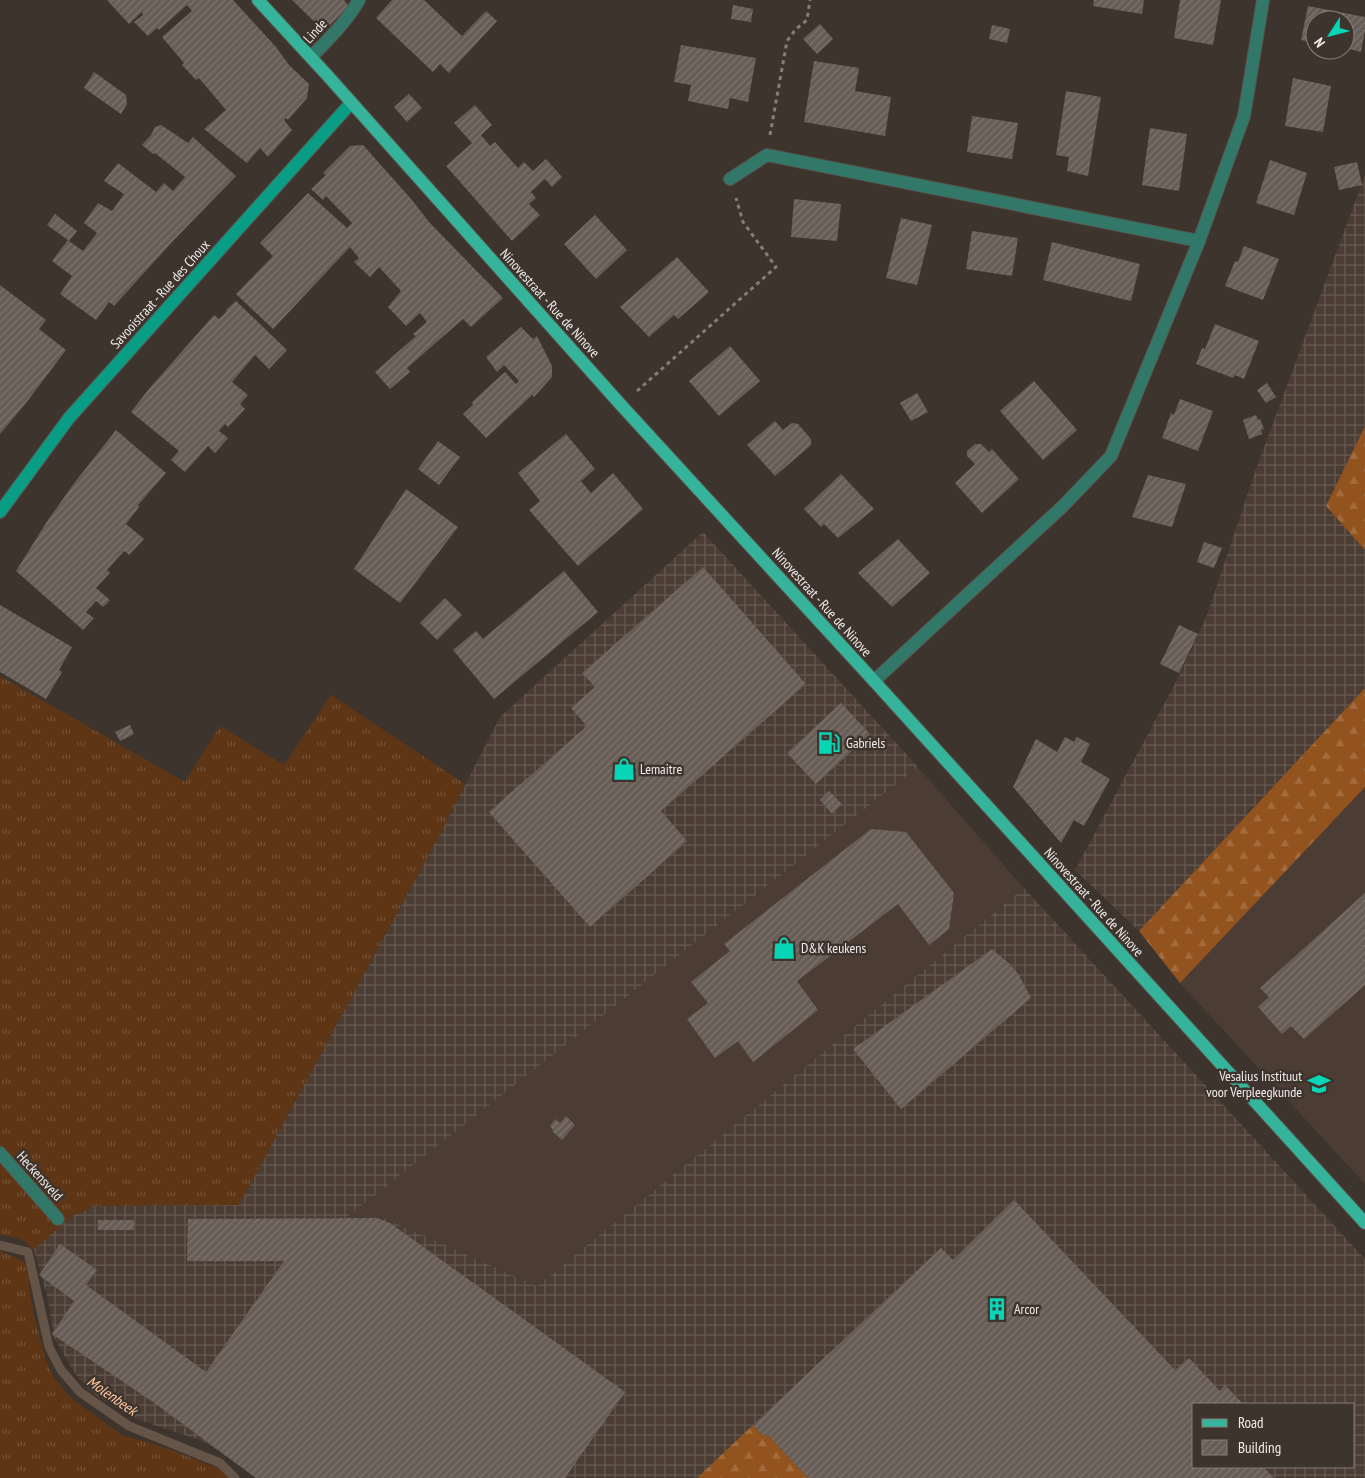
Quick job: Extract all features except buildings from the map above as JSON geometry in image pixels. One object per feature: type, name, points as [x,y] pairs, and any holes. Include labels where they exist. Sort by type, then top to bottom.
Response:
[{"type":"main road","name":"Ninovestraat - Rue de Ninove","points":[[258,0],[621,405],[1365,1223]]},
{"type":"main road","name":"Savooistraat - Rue des Choux","points":[[0,512],[69,418],[351,103]]},
{"type":"street","name":"Linde","points":[[310,57],[325,43],[359,0]]},
{"type":"street","points":[[874,681],[1064,506],[1112,456],[1199,240],[1244,116],[1263,0]]},
{"type":"street","points":[[730,179],[767,155],[1199,240]]},
{"type":"street","name":"Heckensveld","points":[[0,1153],[58,1219]]},
{"type":"path","points":[[767,155],[787,41],[796,29],[807,20],[810,0]]},
{"type":"path","points":[[621,405],[776,267],[743,222],[730,179]]},
{"type":"shaded area","points":[[1365,175],[1365,426],[1326,506],[1365,550],[1365,688],[1139,931],[1075,870],[1178,678],[1206,618],[1256,469]]},
{"type":"shaded area","points":[[703,532],[918,767],[346,1218],[382,1217],[537,1286],[1024,888],[1365,1259],[1365,1478],[256,1478],[210,1445],[139,1420],[88,1390],[74,1372],[52,1334],[48,1299],[34,1250],[24,1240],[95,1206],[239,1205],[443,828],[500,717]]},
{"type":"shaded area","points":[[918,767],[1024,888],[537,1286],[382,1217],[345,1218]]},
{"type":"shaded area","name":"Vesalius Instituut voor Verpleegkunde","points":[[1365,787],[1365,1184],[1180,983]]},
{"type":"green space","points":[[1365,426],[1365,550],[1326,506]]},
{"type":"green space","points":[[0,676],[185,782],[220,726],[284,765],[331,695],[465,784],[239,1205],[95,1206],[74,1215],[33,1250],[22,1240],[0,1235]]},
{"type":"green space","points":[[1365,688],[1365,787],[1180,983],[1139,931]]},
{"type":"green space","points":[[0,1251],[23,1261],[27,1266],[34,1315],[47,1363],[53,1376],[71,1398],[122,1435],[163,1447],[223,1470],[231,1478],[0,1478]]},
{"type":"green space","points":[[753,1425],[764,1437],[767,1434],[808,1478],[697,1478]]},
{"type":"waterway","name":"Molenbeek","points":[[0,1245],[28,1252],[49,1347],[61,1370],[80,1392],[129,1426],[220,1463],[235,1478]]},
{"type":"place","name":"Gabriels","points":[[829,743]]},
{"type":"place","name":"Lemaitre","points":[[624,769]]},
{"type":"place","name":"D&K keukens","points":[[784,948]]},
{"type":"place","name":"Vesalius Instituut voor Verpleegkunde","points":[[1319,1084]]},
{"type":"place","name":"Arcor","points":[[997,1309]]}]
